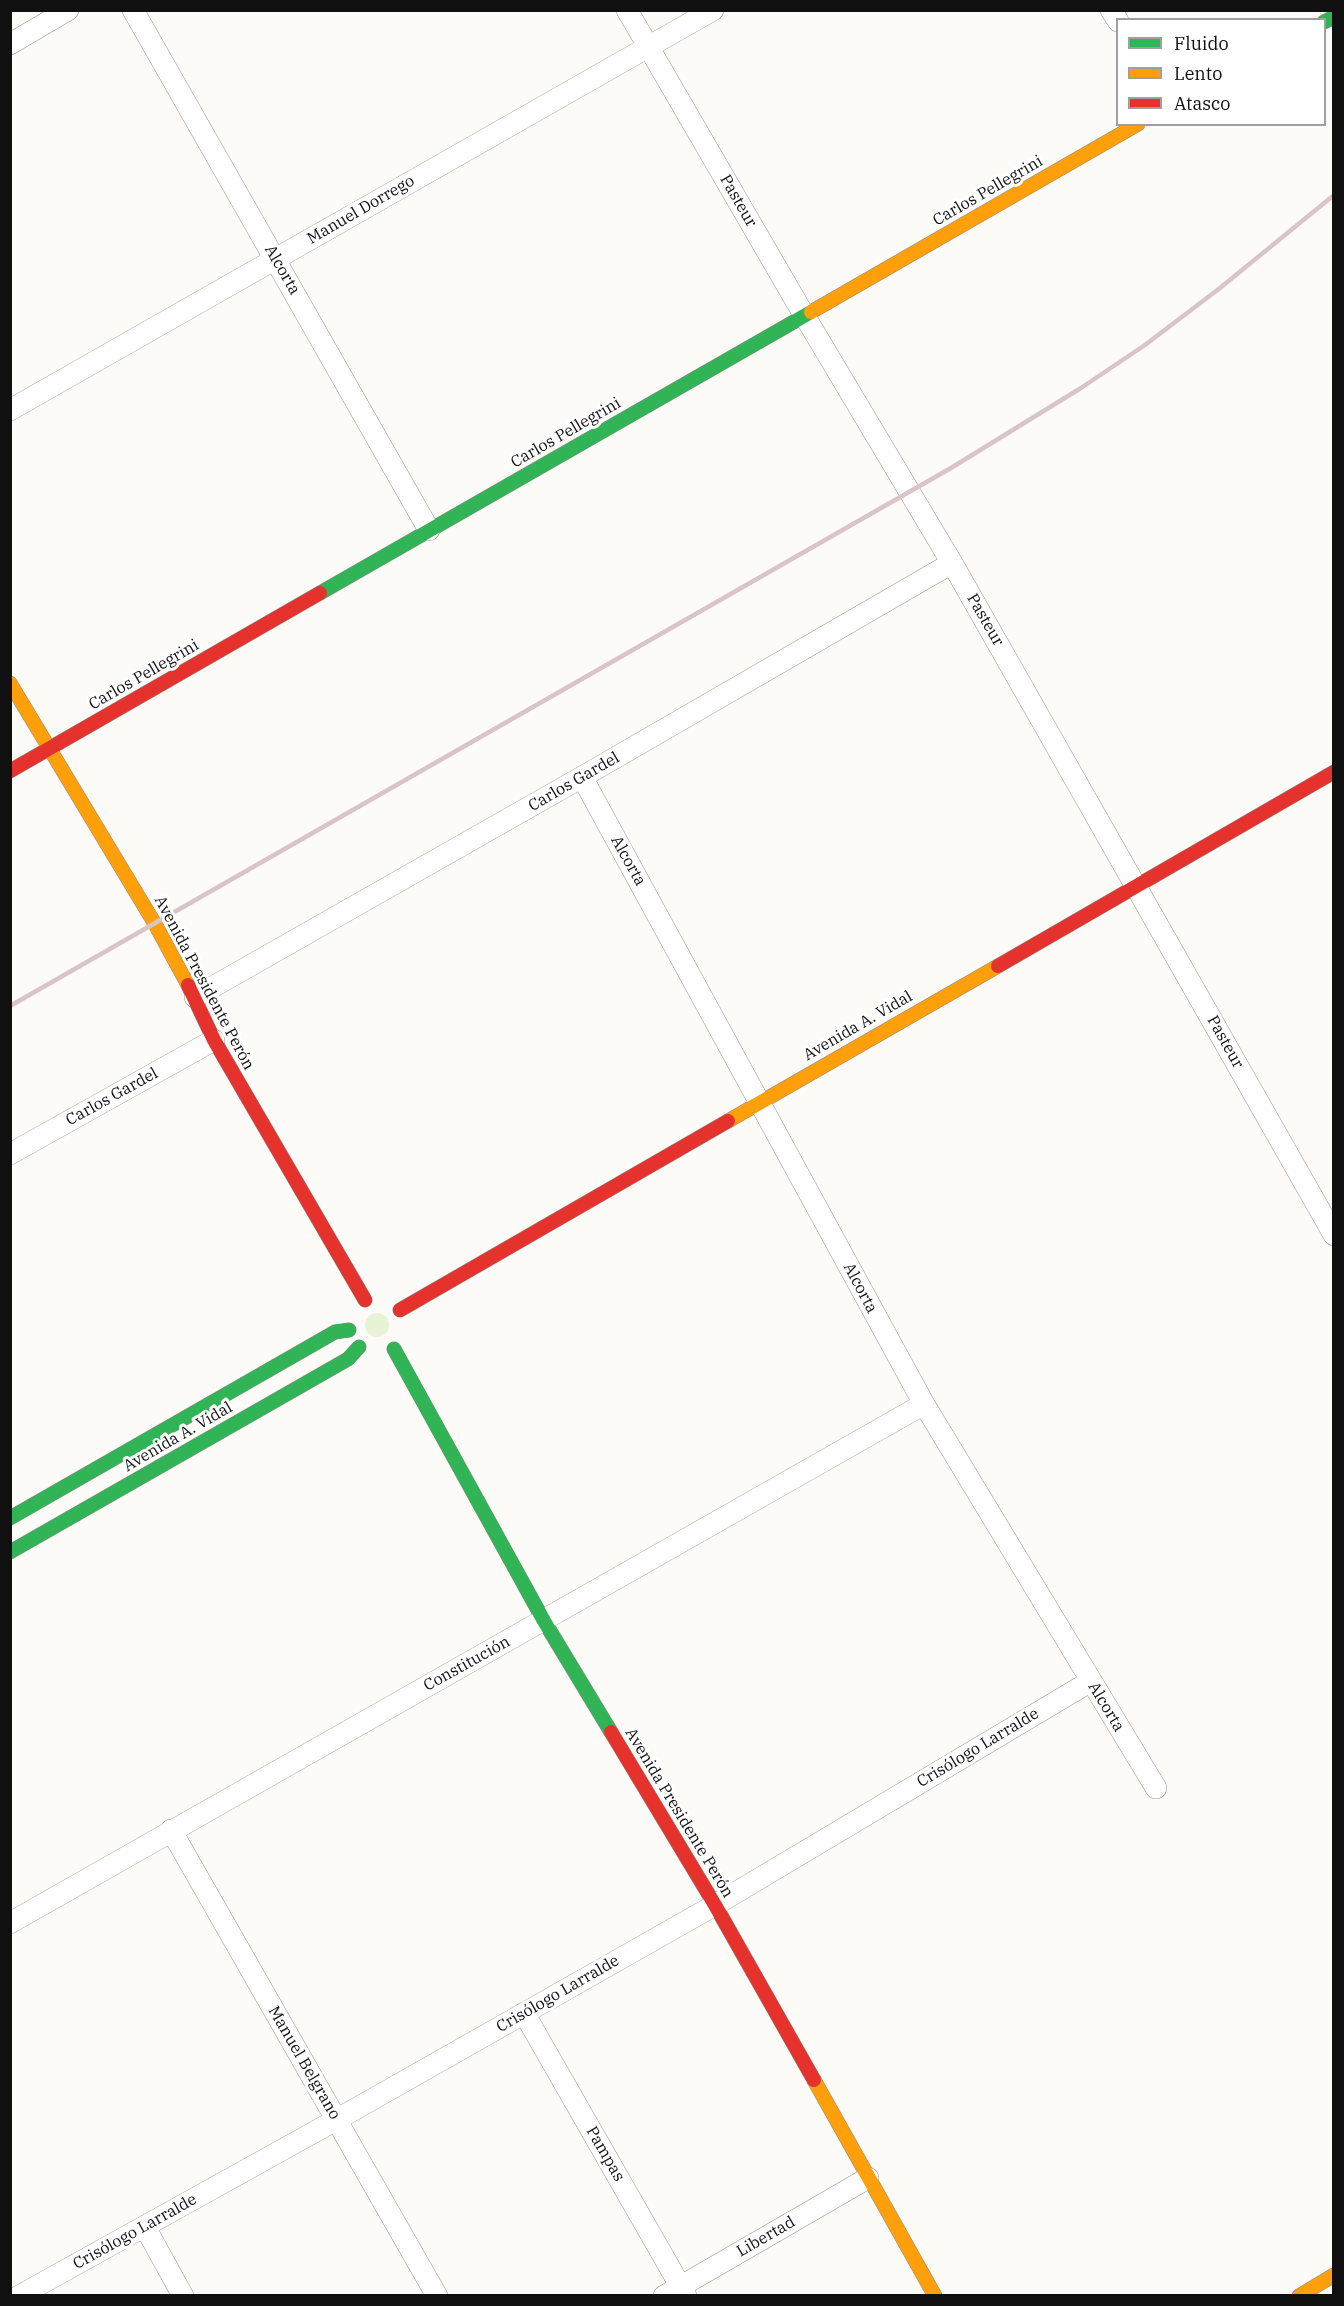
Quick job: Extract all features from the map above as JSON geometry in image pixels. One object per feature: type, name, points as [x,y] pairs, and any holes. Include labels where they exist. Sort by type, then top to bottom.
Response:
[{"type":"main road","name":"Carlos Pellegrini","points":[[10,771],[1135,126]]},
{"type":"main road","name":"Avenida Presidente Perón","points":[[10,682],[155,924],[195,997],[214,1040],[370,1299],[352,1312],[349,1330]]},
{"type":"main road","name":"Avenida A. Vidal","points":[[405,1323],[397,1306],[760,1102],[1334,772]]},
{"type":"main road","name":"Avenida A. Vidal","points":[[10,1518],[335,1332],[349,1330]]},
{"type":"main road","points":[[349,1330],[351,1337],[359,1347]]},
{"type":"main road","name":"Avenida Presidente Perón","points":[[359,1347],[367,1352],[389,1348],[544,1621],[715,1905],[935,2295]]},
{"type":"main road","name":"Avenida A. Vidal","points":[[16,1549],[348,1359],[359,1347]]},
{"type":"main road","points":[[1299,2295],[1334,2275]]},
{"type":"street","points":[[10,44],[68,10]]},
{"type":"street","name":"Alcorta","points":[[133,10],[429,530]]},
{"type":"street","name":"Pasteur","points":[[627,10],[804,315],[952,563],[1334,1235]]},
{"type":"street","name":"Manuel Dorrego","points":[[10,410],[712,10]]},
{"type":"street","name":"Carlos Gardel","points":[[195,997],[952,563]]},
{"type":"street","name":"Alcorta","points":[[582,777],[924,1404],[1155,1788]]},
{"type":"street","name":"Carlos Gardel","points":[[10,1154],[214,1040]]},
{"type":"street","name":"Constitución","points":[[10,1923],[924,1404]]},
{"type":"street","points":[[10,1527],[16,1549]]},
{"type":"street","name":"Crisólogo Larralde","points":[[19,2295],[336,2120],[715,1905],[1091,1681]]},
{"type":"street","name":"Manuel Belgrano","points":[[171,1830],[437,2295]]},
{"type":"street","name":"Pampas","points":[[524,2013],[677,2292]]},
{"type":"street","name":"Libertad","points":[[677,2292],[868,2178]]},
{"type":"street","points":[[144,2227],[183,2295]]},
{"type":"green space","points":[[377,1313],[385,1317],[389,1325],[385,1333],[377,1337],[369,1333],[365,1325],[369,1317]]},
{"type":"railway","points":[[10,1006],[951,468],[1081,388],[1145,345],[1220,288],[1334,195]]},
{"type":"traffic: fast","points":[[1326,21],[1334,17]]},
{"type":"traffic: fast","points":[[320,593],[811,312]]},
{"type":"traffic: fast","points":[[10,1518],[335,1332],[349,1330]]},
{"type":"traffic: fast","points":[[10,1552],[348,1359],[359,1347]]},
{"type":"traffic: fast","points":[[394,1349],[544,1621],[611,1732]]},
{"type":"traffic: slow","points":[[811,312],[1135,126]]},
{"type":"traffic: slow","points":[[10,683],[155,924],[188,985]]},
{"type":"traffic: slow","points":[[728,1121],[998,966]]},
{"type":"traffic: slow","points":[[814,2080],[935,2296]]},
{"type":"traffic: slow","points":[[1299,2296],[1334,2275]]},
{"type":"traffic: jam","points":[[10,771],[320,593]]},
{"type":"traffic: jam","points":[[998,966],[1334,772]]},
{"type":"traffic: jam","points":[[188,985],[214,1040],[365,1300]]},
{"type":"traffic: jam","points":[[400,1310],[728,1121]]},
{"type":"traffic: jam","points":[[611,1732],[715,1905],[814,2080]]}]
